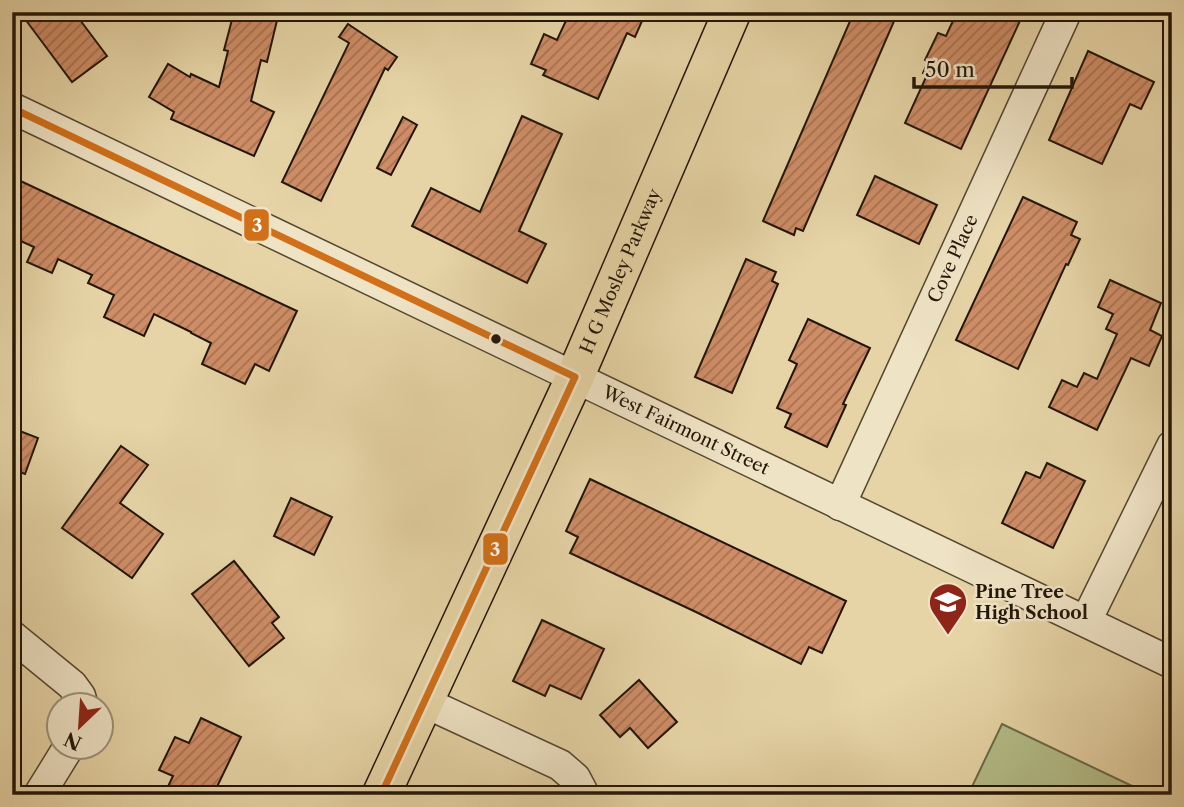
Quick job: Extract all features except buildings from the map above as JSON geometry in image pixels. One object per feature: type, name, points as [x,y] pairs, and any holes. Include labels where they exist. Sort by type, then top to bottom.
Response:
[{"type":"main road","name":"H G Mosley Parkway","points":[[381,795],[575,377],[732,12]]},
{"type":"street","name":"Cove Place","points":[[840,505],[1066,12]]},
{"type":"street","name":"West Fairmont Street","points":[[12,108],[1172,663]]},
{"type":"street","points":[[1086,621],[1172,446]]},
{"type":"street","points":[[12,636],[77,692]]},
{"type":"street","points":[[424,702],[561,765],[575,778],[584,795]]},
{"type":"street","points":[[39,795],[59,762]]},
{"type":"green space","points":[[1002,724],[1151,795],[968,795]]},
{"type":"transit line","name":"3","points":[[12,108],[575,377],[381,795]]},
{"type":"place","name":"Pine Tree High School","points":[[948,636]]}]
